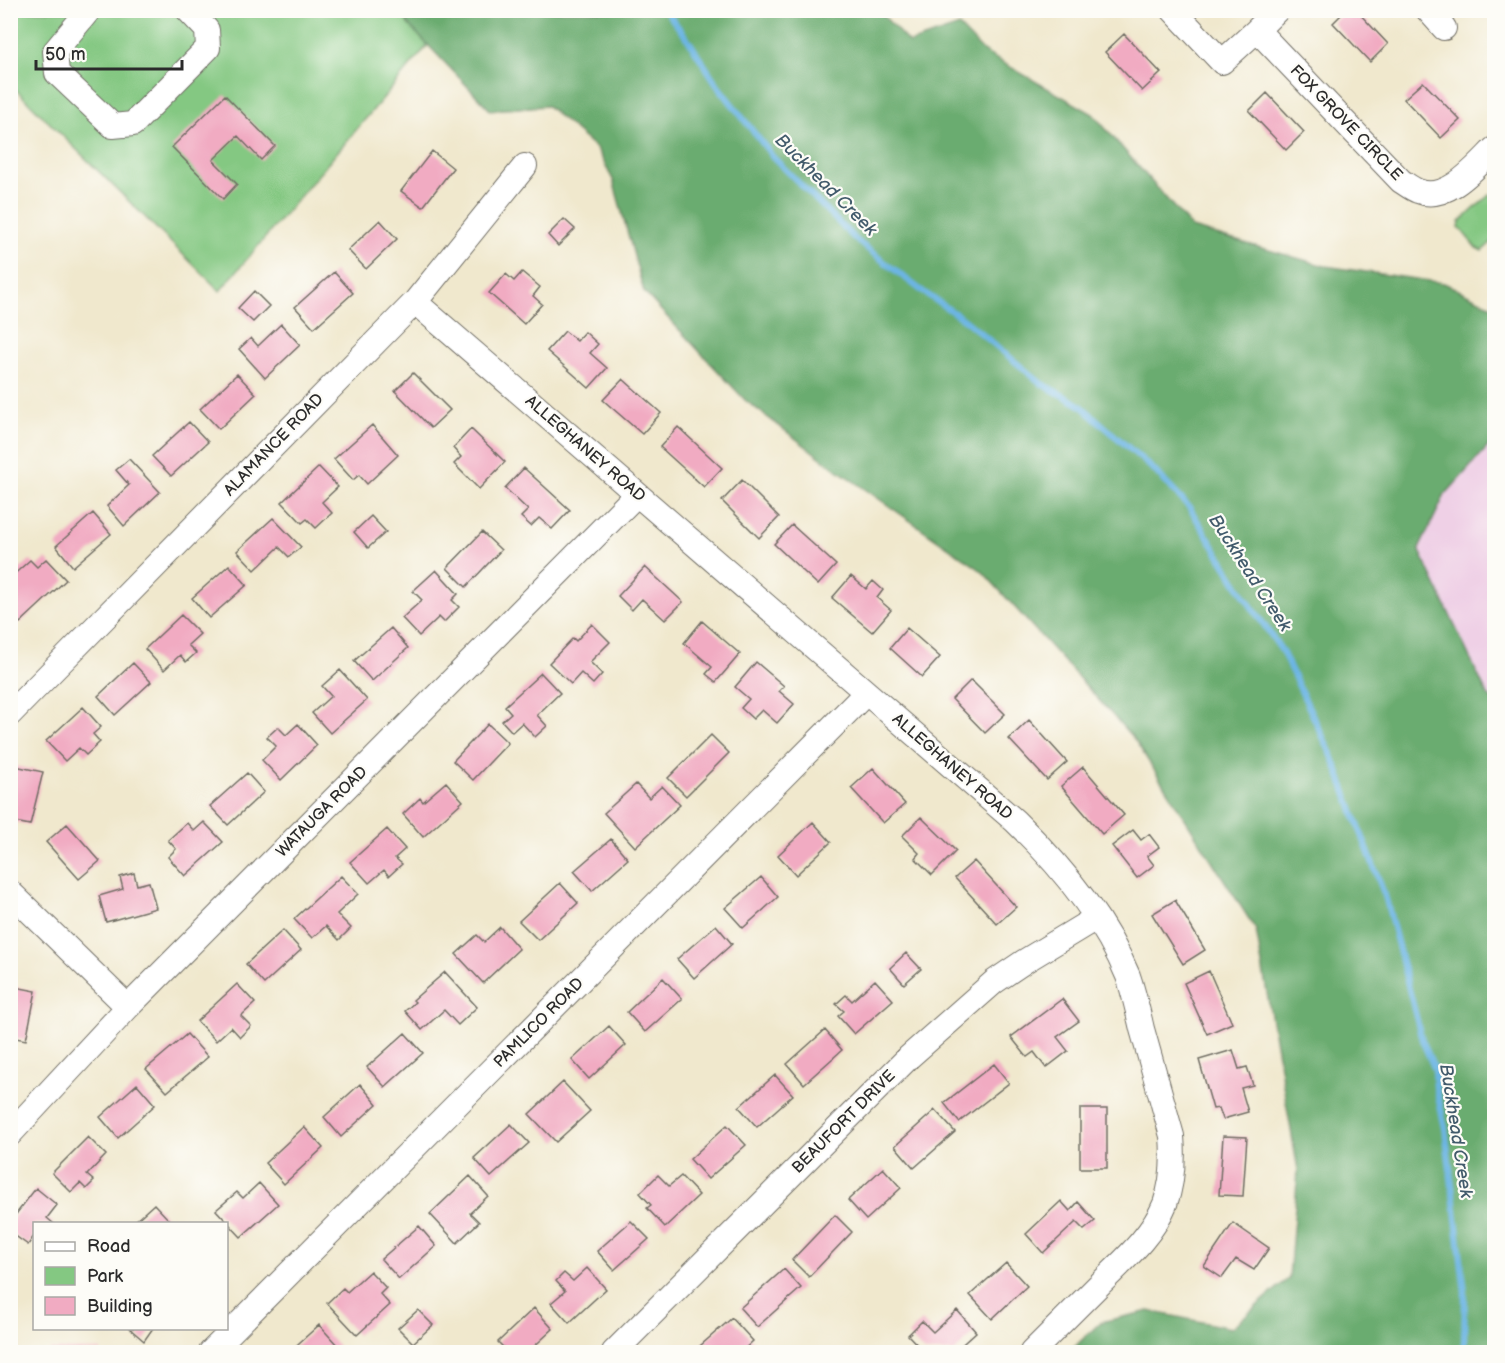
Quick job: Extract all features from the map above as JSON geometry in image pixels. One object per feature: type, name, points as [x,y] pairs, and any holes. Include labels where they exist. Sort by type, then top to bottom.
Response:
[{"type":"street","points":[[89,10],[55,51],[57,74],[113,126],[133,124],[208,48],[207,30],[188,10]]},
{"type":"street","points":[[1173,10],[1222,62],[1277,10]]},
{"type":"street","name":"FOX GROVE CIRCLE","points":[[1257,30],[1401,181],[1419,192],[1437,193],[1459,183],[1494,149]]},
{"type":"street","name":"ALAMANCE ROAD","points":[[10,714],[415,302],[525,166]]},
{"type":"street","name":"ALLEGHANEY ROAD","points":[[415,302],[1015,821],[1071,883],[1113,945],[1128,977],[1172,1136],[1174,1158],[1172,1180],[1164,1205],[1151,1228],[1135,1249],[1032,1353]]},
{"type":"street","name":"WATAUGA ROAD","points":[[10,1134],[128,1007],[637,494]]},
{"type":"street","name":"PAMLICO ROAD","points":[[211,1353],[866,693]]},
{"type":"street","points":[[10,892],[128,1007]]},
{"type":"street","name":"BEAUFORT DRIVE","points":[[614,1353],[909,1057],[994,982],[1024,961],[1096,918]]},
{"type":"shaded area","points":[[1494,407],[1494,711],[1419,549],[1403,493]]},
{"type":"green space","points":[[10,11],[403,11],[408,24],[428,45],[220,291],[11,85]]},
{"type":"green space","points":[[403,11],[879,11],[909,43],[959,26],[984,52],[1093,114],[1192,228],[1325,266],[1444,283],[1494,307],[1494,440],[1445,495],[1419,549],[1487,694],[1494,701],[1494,1352],[1069,1352],[1101,1322],[1149,1311],[1231,1328],[1289,1278],[1298,1170],[1256,930],[1135,740],[982,571],[829,464],[745,400],[644,292],[613,180],[597,149],[547,106],[490,110],[408,24]]},
{"type":"green space","points":[[1489,195],[1494,195],[1494,240],[1482,251],[1476,248],[1459,227],[1460,222]]},
{"type":"building","points":[[1346,10],[1356,10],[1388,44],[1370,62],[1333,23]]},
{"type":"building","points":[[1124,34],[1161,73],[1142,91],[1105,52]]},
{"type":"building","points":[[1423,82],[1460,120],[1441,138],[1404,99]]},
{"type":"building","points":[[1267,93],[1304,132],[1286,150],[1249,111]]},
{"type":"building","points":[[225,95],[275,146],[261,160],[238,136],[213,160],[237,184],[223,199],[172,147]]},
{"type":"building","points":[[432,151],[453,168],[423,207],[401,191]]},
{"type":"building","points":[[564,219],[575,229],[558,246],[548,235]]},
{"type":"building","points":[[380,220],[397,239],[366,269],[348,250]]},
{"type":"building","points":[[334,272],[353,293],[314,328],[295,307]]},
{"type":"building","points":[[522,272],[540,287],[533,296],[542,304],[524,324],[489,293],[506,274],[514,281]]},
{"type":"building","points":[[254,291],[269,306],[253,322],[238,308]]},
{"type":"building","points":[[281,324],[300,345],[265,378],[239,349],[251,338],[258,346]]},
{"type":"building","points":[[565,331],[577,341],[585,332],[598,344],[590,353],[607,368],[589,388],[547,351]]},
{"type":"building","points":[[413,373],[450,410],[431,428],[395,391]]},
{"type":"building","points":[[237,374],[256,394],[219,429],[200,409]]},
{"type":"building","points":[[623,379],[661,413],[642,434],[603,400]]},
{"type":"building","points":[[189,422],[208,442],[171,476],[152,456]]},
{"type":"building","points":[[372,425],[398,455],[367,484],[359,475],[353,480],[334,459]]},
{"type":"building","points":[[678,427],[722,468],[704,487],[660,447]]},
{"type":"building","points":[[471,429],[505,462],[479,489],[454,464],[461,457],[453,448]]},
{"type":"building","points":[[129,459],[160,492],[124,526],[107,506],[129,485],[116,470]]},
{"type":"building","points":[[319,467],[338,487],[322,502],[332,513],[316,528],[307,519],[302,523],[282,502]]},
{"type":"building","points":[[524,468],[570,510],[552,529],[539,518],[531,526],[521,517],[528,510],[505,488]]},
{"type":"building","points":[[742,480],[779,517],[759,538],[722,501]]},
{"type":"building","points":[[93,513],[111,534],[73,567],[56,546]]},
{"type":"building","points":[[371,516],[386,532],[368,548],[354,532]]},
{"type":"building","points":[[273,518],[301,547],[289,557],[279,547],[255,570],[237,551]]},
{"type":"building","points":[[792,525],[836,565],[818,585],[774,544]]},
{"type":"building","points":[[482,532],[501,550],[466,587],[447,568]]},
{"type":"building","points":[[46,559],[66,580],[20,623],[10,613],[10,593],[15,589],[10,584],[10,578],[30,560],[37,567]]},
{"type":"building","points":[[229,565],[247,585],[209,618],[192,598]]},
{"type":"building","points":[[645,567],[683,602],[665,620],[642,599],[632,610],[618,596]]},
{"type":"building","points":[[436,570],[458,594],[452,600],[459,607],[444,622],[439,617],[419,636],[402,618],[422,600],[413,591]]},
{"type":"building","points":[[851,576],[866,589],[873,581],[883,590],[877,598],[891,610],[872,632],[832,598]]},
{"type":"building","points":[[181,615],[200,634],[188,645],[196,653],[186,662],[180,655],[164,670],[145,649]]},
{"type":"building","points":[[702,621],[740,654],[716,682],[706,674],[712,667],[684,643]]},
{"type":"building","points":[[592,624],[610,642],[590,662],[602,674],[593,684],[581,673],[571,684],[549,663],[573,638],[576,641]]},
{"type":"building","points":[[391,628],[408,648],[372,681],[354,661]]},
{"type":"building","points":[[907,628],[940,657],[922,677],[890,648]]},
{"type":"building","points":[[756,662],[784,686],[779,691],[794,704],[777,723],[762,710],[753,719],[741,708],[749,699],[735,687]]},
{"type":"building","points":[[133,663],[151,682],[115,715],[98,696]]},
{"type":"building","points":[[340,670],[367,700],[330,733],[312,713],[331,696],[322,686]]},
{"type":"building","points":[[541,673],[560,693],[537,715],[547,726],[535,737],[522,723],[512,732],[502,721],[511,713],[505,706]]},
{"type":"building","points":[[971,680],[1005,714],[985,733],[952,699]]},
{"type":"building","points":[[83,707],[101,727],[93,734],[100,742],[86,755],[79,748],[65,761],[46,741]]},
{"type":"building","points":[[1029,720],[1067,762],[1047,780],[1009,739]]},
{"type":"building","points":[[298,724],[317,745],[281,780],[262,760],[276,746],[267,737],[278,727],[286,735]]},
{"type":"building","points":[[488,724],[508,743],[473,780],[453,761]]},
{"type":"building","points":[[711,735],[729,753],[686,796],[668,778]]},
{"type":"building","points":[[15,766],[43,772],[30,825],[10,821],[10,787]]},
{"type":"building","points":[[1083,767],[1124,815],[1102,834],[1061,786]]},
{"type":"building","points":[[873,768],[905,804],[883,823],[851,788]]},
{"type":"building","points":[[247,773],[264,792],[228,825],[210,806]]},
{"type":"building","points":[[446,782],[463,801],[423,837],[403,814],[420,798],[423,802]]},
{"type":"building","points":[[636,784],[649,798],[662,786],[680,805],[635,847],[604,813]]},
{"type":"building","points":[[921,817],[956,851],[932,875],[915,858],[919,853],[902,836]]},
{"type":"building","points":[[204,822],[223,842],[185,876],[168,857],[176,849],[168,840],[187,823],[194,831]]},
{"type":"building","points":[[813,822],[831,842],[796,875],[778,855]]},
{"type":"building","points":[[67,824],[100,861],[79,879],[46,842]]},
{"type":"building","points":[[387,829],[405,849],[395,858],[402,864],[389,876],[384,870],[369,883],[350,862]]},
{"type":"building","points":[[1133,830],[1141,840],[1149,834],[1159,847],[1147,856],[1154,865],[1137,878],[1112,846]]},
{"type":"building","points":[[611,839],[628,859],[592,891],[574,871]]},
{"type":"building","points":[[974,861],[1016,907],[997,924],[955,878]]},
{"type":"building","points":[[134,873],[137,885],[149,882],[156,908],[106,922],[99,896],[123,889],[120,877]]},
{"type":"building","points":[[341,876],[358,894],[337,914],[351,928],[339,940],[326,926],[312,938],[294,919]]},
{"type":"building","points":[[761,877],[778,897],[743,928],[725,908]]},
{"type":"building","points":[[560,883],[578,903],[538,940],[519,921]]},
{"type":"building","points":[[1175,900],[1205,950],[1183,964],[1152,914]]},
{"type":"building","points":[[716,925],[732,944],[694,978],[677,959]]},
{"type":"building","points":[[500,927],[519,949],[483,983],[456,954],[477,935],[484,942]]},
{"type":"building","points":[[283,930],[301,950],[264,984],[246,964]]},
{"type":"building","points":[[906,953],[921,969],[904,984],[890,968]]},
{"type":"building","points":[[1209,971],[1232,1023],[1207,1034],[1184,983]]},
{"type":"building","points":[[445,972],[477,1007],[458,1025],[444,1010],[422,1030],[405,1011],[415,1002],[413,1000]]},
{"type":"building","points":[[663,978],[682,999],[645,1032],[627,1012]]},
{"type":"building","points":[[875,980],[893,1000],[854,1034],[838,1016],[844,1011],[836,1004],[846,995],[852,1001]]},
{"type":"building","points":[[237,984],[255,1003],[241,1016],[251,1026],[240,1037],[231,1027],[216,1041],[197,1021]]},
{"type":"building","points":[[10,986],[36,991],[26,1040],[10,1037]]},
{"type":"building","points":[[1062,999],[1079,1021],[1057,1037],[1068,1051],[1046,1068],[1034,1052],[1027,1057],[1011,1037]]},
{"type":"building","points":[[609,1026],[626,1045],[589,1079],[572,1060]]},
{"type":"building","points":[[825,1030],[842,1050],[804,1084],[787,1064]]},
{"type":"building","points":[[405,1033],[423,1053],[385,1087],[367,1067]]},
{"type":"building","points":[[187,1034],[208,1057],[167,1092],[146,1069]]},
{"type":"building","points":[[1233,1050],[1239,1069],[1247,1067],[1253,1085],[1241,1088],[1248,1112],[1223,1119],[1219,1108],[1213,1109],[1199,1060]]},
{"type":"building","points":[[994,1064],[1009,1083],[959,1122],[944,1103]]},
{"type":"building","points":[[775,1075],[793,1095],[757,1127],[739,1107]]},
{"type":"building","points":[[563,1082],[590,1111],[556,1142],[529,1114]]},
{"type":"building","points":[[137,1084],[155,1105],[118,1138],[100,1117]]},
{"type":"building","points":[[360,1084],[377,1104],[341,1137],[324,1117]]},
{"type":"building","points":[[1080,1109],[1107,1109],[1107,1168],[1080,1168]]},
{"type":"building","points":[[935,1110],[955,1132],[914,1168],[895,1146]]},
{"type":"building","points":[[511,1124],[529,1143],[491,1177],[474,1158]]},
{"type":"building","points":[[727,1125],[746,1145],[708,1179],[690,1159]]},
{"type":"building","points":[[304,1127],[323,1148],[284,1184],[265,1163]]},
{"type":"building","points":[[1223,1136],[1247,1137],[1243,1196],[1219,1195]]},
{"type":"building","points":[[88,1137],[106,1155],[87,1175],[94,1181],[86,1189],[80,1183],[71,1192],[52,1173]]},
{"type":"building","points":[[883,1168],[901,1188],[866,1220],[848,1200]]},
{"type":"building","points":[[658,1175],[669,1186],[681,1176],[699,1195],[665,1227],[647,1208],[651,1205],[640,1193]]},
{"type":"building","points":[[470,1176],[488,1196],[470,1213],[479,1222],[457,1243],[430,1214]]},
{"type":"building","points":[[259,1183],[278,1204],[241,1237],[216,1210],[237,1192],[243,1198]]},
{"type":"building","points":[[36,1188],[57,1205],[47,1218],[52,1222],[33,1222],[33,1238],[28,1245],[10,1232],[10,1222]]},
{"type":"building","points":[[1061,1201],[1070,1211],[1078,1202],[1095,1221],[1084,1230],[1076,1222],[1043,1253],[1026,1234]]},
{"type":"building","points":[[154,1204],[170,1221],[169,1222],[134,1222]]},
{"type":"building","points":[[835,1215],[852,1232],[809,1277],[792,1260]]},
{"type":"building","points":[[631,1221],[649,1239],[614,1270],[597,1251]]},
{"type":"building","points":[[1233,1223],[1269,1248],[1254,1270],[1236,1259],[1222,1278],[1204,1266]]},
{"type":"building","points":[[419,1226],[436,1246],[399,1279],[381,1259]]},
{"type":"building","points":[[1006,1263],[1027,1286],[992,1319],[970,1295]]},
{"type":"building","points":[[587,1268],[606,1289],[569,1323],[551,1303],[565,1291],[556,1281],[564,1273],[573,1281]]},
{"type":"building","points":[[784,1269],[801,1288],[757,1327],[740,1308]]},
{"type":"building","points":[[370,1271],[386,1288],[380,1294],[390,1305],[357,1335],[327,1303],[343,1288],[347,1292]]},
{"type":"building","points":[[534,1308],[553,1329],[528,1352],[508,1352],[498,1342]]},
{"type":"building","points":[[418,1310],[433,1325],[413,1343],[398,1328]]},
{"type":"building","points":[[957,1310],[976,1332],[954,1352],[924,1352],[908,1335],[922,1321],[933,1332]]},
{"type":"building","points":[[732,1318],[753,1341],[741,1352],[693,1352]]},
{"type":"building","points":[[319,1325],[338,1346],[331,1352],[289,1352]]},
{"type":"building","points":[[131,1330],[152,1330],[144,1341]]},
{"type":"building","points":[[50,1350],[101,1350],[101,1352],[50,1352]]},
{"type":"waterway","name":"Buckhead Creek","points":[[665,10],[687,38],[718,86],[773,157],[856,240],[922,291],[966,321],[1042,384],[1080,405],[1154,470],[1189,507],[1282,651],[1333,758],[1386,899],[1422,1040],[1435,1070],[1436,1087],[1445,1128],[1465,1292],[1464,1343],[1461,1352]]}]
